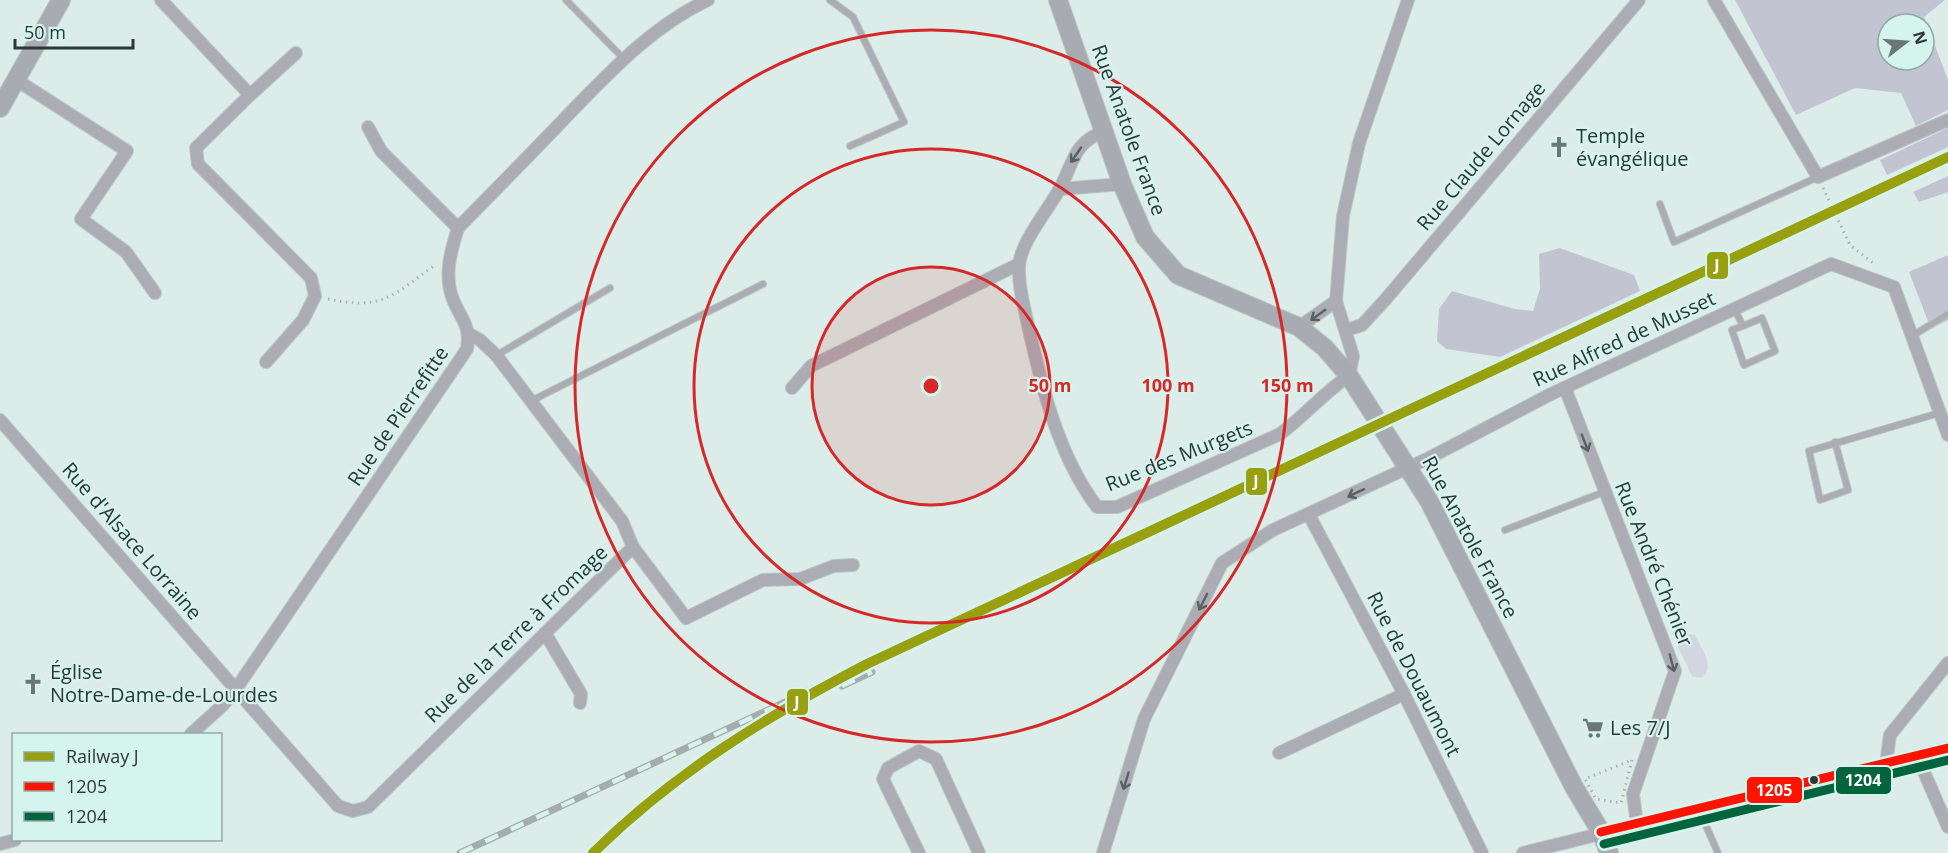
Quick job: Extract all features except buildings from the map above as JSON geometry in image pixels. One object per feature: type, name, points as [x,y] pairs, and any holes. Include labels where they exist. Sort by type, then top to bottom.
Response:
[{"type":"street","points":[[0,108],[18,81],[61,0]]},
{"type":"street","points":[[161,0],[250,95]]},
{"type":"street","name":"Rue de Pierrefitte","points":[[192,733],[224,704],[236,688],[467,349],[469,334],[450,289],[449,255],[458,228],[650,36],[691,8],[708,0]]},
{"type":"street","name":"Rue Anatole France","points":[[1058,0],[1122,184],[1145,237],[1178,275],[1299,327],[1325,348],[1348,375],[1429,501],[1574,787],[1601,832],[1609,853]]},
{"type":"street","points":[[1348,375],[1353,356],[1347,330],[1336,301],[1343,216],[1359,143],[1408,0]]},
{"type":"street","name":"Rue Claude Lornage","points":[[1347,330],[1362,325],[1370,316],[1639,0]]},
{"type":"street","points":[[1714,0],[1818,177],[1948,120]]},
{"type":"street","points":[[266,362],[303,320],[315,296],[311,278],[198,164],[196,148],[296,53]]},
{"type":"street","points":[[18,81],[127,151],[81,219],[126,252],[155,293]]},
{"type":"street","points":[[368,127],[381,151],[458,228]]},
{"type":"street","name":"Rue des Murgets","points":[[1104,131],[1089,137],[1072,157],[1060,189],[1035,227],[1019,264],[1021,292],[1042,386],[1059,436],[1085,492],[1097,507],[1116,507],[1280,434],[1304,417],[1348,375]]},
{"type":"street","points":[[1060,189],[1122,184]]},
{"type":"street","points":[[792,388],[811,366],[1019,264]]},
{"type":"street","name":"Rue Alfred de Musset","points":[[1409,468],[1565,388],[1832,264],[1894,287],[1912,336]]},
{"type":"street","points":[[1299,327],[1336,301]]},
{"type":"street","name":"Rue de la Terre à Fromage","points":[[236,688],[338,806],[353,812],[368,807],[633,547],[622,521],[496,355],[480,340],[469,334]]},
{"type":"street","points":[[1912,336],[1948,435]]},
{"type":"street","name":"Rue André Chénier","points":[[1565,388],[1675,671],[1633,795],[1637,824]]},
{"type":"street","name":"Rue d'Alsace Lorraine","points":[[0,420],[236,688]]},
{"type":"street","points":[[1103,853],[1144,719],[1222,563],[1273,530],[1409,468]]},
{"type":"street","name":"Rue de Douaumont","points":[[1309,515],[1404,694],[1482,853]]},
{"type":"street","points":[[633,547],[686,618],[763,580],[800,579],[834,566],[853,565]]},
{"type":"street","points":[[545,633],[581,694],[579,703]]},
{"type":"street","points":[[1886,764],[1890,735],[1948,663]]},
{"type":"street","points":[[1279,753],[1404,694]]},
{"type":"street","points":[[1523,853],[1948,748]]},
{"type":"street","points":[[919,853],[883,779],[888,768],[919,752],[936,759],[979,853]]},
{"type":"street","points":[[1917,756],[1948,827]]},
{"type":"lane","points":[[566,0],[624,60]]},
{"type":"lane","points":[[830,0],[853,16],[904,122],[850,146]]},
{"type":"lane","points":[[1660,204],[1674,242],[1818,177]]},
{"type":"lane","points":[[531,401],[763,284]]},
{"type":"lane","points":[[496,355],[610,288]]},
{"type":"lane","points":[[1734,308],[1743,326]]},
{"type":"lane","points":[[1912,336],[1948,314]]},
{"type":"lane","points":[[1762,318],[1775,351],[1744,365],[1732,330],[1743,326],[1762,318]]},
{"type":"lane","points":[[1835,442],[1848,490],[1820,500],[1809,451],[1835,442],[1940,412]]},
{"type":"lane","points":[[1505,530],[1604,492]]},
{"type":"lane","points":[[1699,810],[1718,853]]},
{"type":"path","points":[[1824,192],[1850,245]]},
{"type":"path","points":[[315,296],[349,303],[373,304],[388,299],[449,255]]},
{"type":"path","points":[[1632,760],[1621,802],[1596,799],[1585,779],[1632,760]]},
{"type":"shaded area","points":[[1735,0],[1945,0],[1930,12],[1876,12],[1876,72],[1936,72],[1936,48],[1948,80],[1948,110],[1916,126],[1901,93],[1855,88],[1796,115]]},
{"type":"shaded area","points":[[1948,128],[1948,147],[1887,175],[1880,160]]},
{"type":"shaded area","points":[[1948,176],[1948,192],[1919,202],[1913,192]]},
{"type":"shaded area","points":[[1560,248],[1634,275],[1640,291],[1500,357],[1446,349],[1437,341],[1439,309],[1452,291],[1515,309],[1533,311],[1540,289],[1539,254]]},
{"type":"shaded area","points":[[1948,255],[1948,320],[1931,329],[1909,272]]},
{"type":"shaded area","points":[[1687,634],[1695,635],[1708,663],[1706,674],[1701,678],[1692,676],[1677,645],[1680,638]]},
{"type":"railway","points":[[460,853],[867,664]]},
{"type":"railway","points":[[842,686],[872,672]]},
{"type":"rail line","name":"J","points":[[593,853],[656,797],[723,748],[793,704],[867,664],[1948,157]]},
{"type":"transit line","name":"1205","points":[[1601,832],[1948,748]]},
{"type":"transit line","name":"1204","points":[[1604,844],[1948,760]]},
{"type":"place","name":"Temple évangélique","points":[[1559,147]]},
{"type":"place","name":"Église Notre-Dame-de-Lourdes","points":[[33,684]]},
{"type":"place","name":"Les 7/J","points":[[1593,728]]}]
